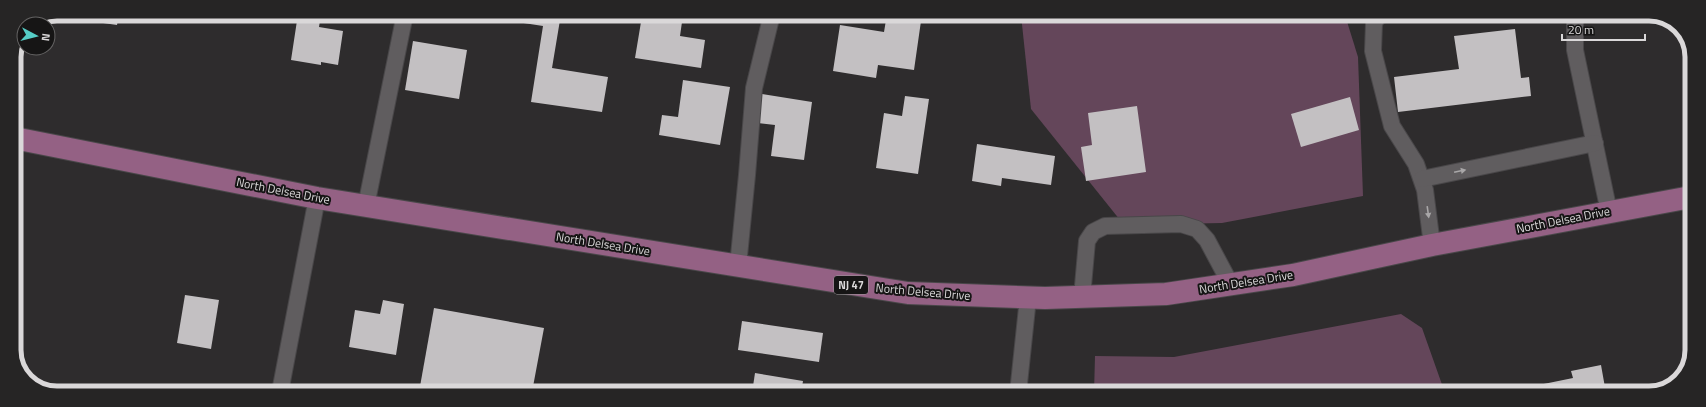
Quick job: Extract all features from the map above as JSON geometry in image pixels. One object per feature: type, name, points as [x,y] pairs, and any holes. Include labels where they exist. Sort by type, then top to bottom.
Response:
[{"type":"main road","name":"North Delsea Drive","points":[[21,139],[317,198],[908,293],[1028,298],[1166,294],[1231,285],[1293,275],[1432,245],[1685,198]]},
{"type":"lane","points":[[366,206],[404,21]]},
{"type":"lane","points":[[738,266],[754,88],[770,21]]},
{"type":"lane","points":[[1375,21],[1373,51],[1392,126],[1410,153],[1422,179],[1425,190],[1432,245]]},
{"type":"lane","points":[[1575,21],[1575,50],[1609,212]]},
{"type":"lane","points":[[1422,179],[1595,143]]},
{"type":"lane","points":[[281,386],[317,198]]},
{"type":"lane","points":[[1082,297],[1087,241],[1093,232],[1105,226],[1181,224],[1197,229],[1207,240],[1231,285]]},
{"type":"lane","points":[[1019,386],[1028,298]]},
{"type":"shaded area","points":[[1022,21],[1347,21],[1358,57],[1363,196],[1222,223],[1124,225],[1031,109]]},
{"type":"shaded area","points":[[1401,314],[1422,328],[1443,386],[1094,386],[1095,356],[1174,357]]},
{"type":"building","points":[[89,21],[118,21],[117,25]]},
{"type":"building","points":[[297,21],[320,21],[319,27],[343,31],[338,65],[321,62],[321,65],[291,60]]},
{"type":"building","points":[[560,21],[552,68],[608,77],[602,112],[531,102],[543,26],[517,22]]},
{"type":"building","points":[[641,21],[682,22],[680,36],[705,40],[701,68],[635,58]]},
{"type":"building","points":[[886,21],[921,21],[914,70],[878,65],[876,78],[833,71],[840,25],[884,32]]},
{"type":"building","points":[[1515,29],[1521,78],[1529,77],[1531,96],[1398,112],[1394,77],[1459,69],[1454,36]]},
{"type":"building","points":[[413,41],[467,50],[459,99],[405,90]]},
{"type":"building","points":[[683,80],[730,87],[720,145],[659,135],[662,115],[678,117]]},
{"type":"building","points":[[762,94],[812,102],[804,160],[771,156],[775,125],[758,123]]},
{"type":"building","points":[[905,96],[929,99],[918,174],[876,168],[884,113],[902,116]]},
{"type":"building","points":[[1350,97],[1359,130],[1301,147],[1291,114]]},
{"type":"building","points":[[1137,106],[1146,172],[1086,181],[1081,147],[1092,145],[1088,113]]},
{"type":"building","points":[[977,144],[1055,156],[1051,185],[1002,178],[1001,186],[972,181]]},
{"type":"building","points":[[185,295],[219,300],[211,349],[177,343]]},
{"type":"building","points":[[383,300],[404,304],[396,355],[349,347],[355,310],[380,314]]},
{"type":"building","points":[[434,308],[544,328],[533,386],[420,386]]},
{"type":"building","points":[[742,321],[823,333],[819,362],[738,350]]},
{"type":"building","points":[[1601,365],[1605,386],[1534,386],[1573,378],[1571,371]]},
{"type":"building","points":[[755,373],[803,381],[802,386],[753,386]]}]
